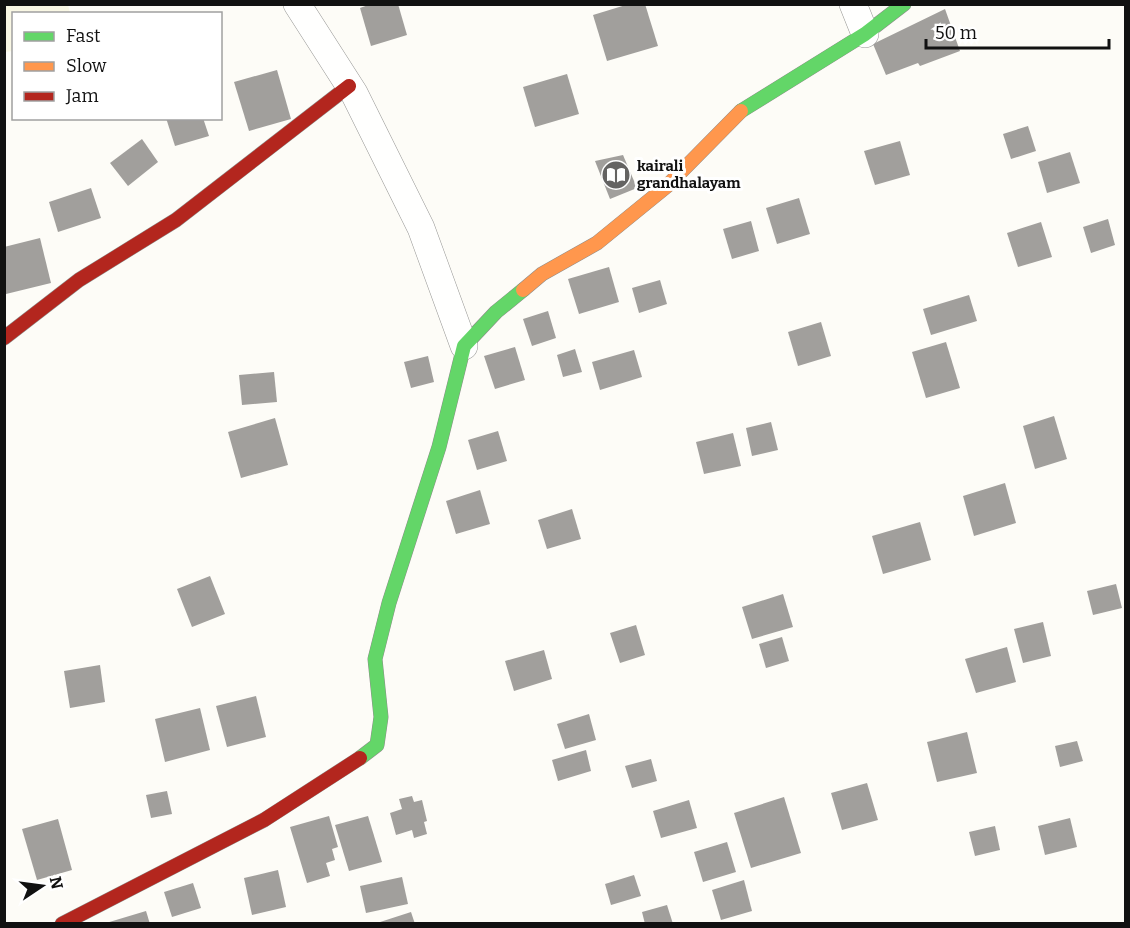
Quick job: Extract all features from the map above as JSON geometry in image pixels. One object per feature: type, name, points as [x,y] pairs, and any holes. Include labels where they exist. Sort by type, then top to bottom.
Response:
[{"type":"street","points":[[297,4],[349,86],[421,228],[464,346]]},
{"type":"street","points":[[853,4],[865,34]]},
{"type":"street","points":[[62,924],[237,833],[340,774],[377,745],[381,717],[375,659],[389,603],[439,447],[464,346],[496,312],[542,274],[597,243],[667,186],[735,115],[865,34],[904,4]]},
{"type":"street","points":[[4,338],[79,280],[176,220],[349,86]]},
{"type":"shaded area","points":[[5,4],[68,5],[70,12],[12,12],[12,51],[5,52]]},
{"type":"building","points":[[371,4],[398,4],[407,35],[371,46],[360,8]]},
{"type":"building","points":[[629,4],[645,4],[658,46],[607,61],[593,15]]},
{"type":"building","points":[[945,9],[960,51],[920,66],[918,63],[886,75],[873,44]]},
{"type":"building","points":[[277,70],[291,119],[249,131],[234,82]]},
{"type":"building","points":[[567,74],[579,114],[535,127],[523,87]]},
{"type":"building","points":[[167,120],[204,120],[209,136],[175,146]]},
{"type":"building","points":[[1028,126],[1036,151],[1011,159],[1003,134]]},
{"type":"building","points":[[142,139],[158,162],[128,186],[110,163]]},
{"type":"building","points":[[900,141],[910,175],[875,185],[864,151]]},
{"type":"building","points":[[1070,152],[1080,183],[1047,193],[1038,162]]},
{"type":"building","name":"kairali grandhalayam","points":[[623,155],[637,188],[610,199],[595,161]]},
{"type":"building","points":[[91,188],[101,218],[58,232],[49,202]]},
{"type":"building","points":[[799,198],[810,234],[777,244],[766,208]]},
{"type":"building","points":[[1108,219],[1115,245],[1091,253],[1083,227]]},
{"type":"building","points":[[751,221],[759,251],[732,259],[723,229]]},
{"type":"building","points":[[1041,222],[1052,257],[1018,267],[1007,233]]},
{"type":"building","points":[[40,238],[51,283],[6,294],[4,247]]},
{"type":"building","points":[[609,267],[619,302],[579,314],[568,279]]},
{"type":"building","points":[[660,280],[667,304],[639,313],[632,288]]},
{"type":"building","points":[[969,295],[977,321],[931,335],[923,309]]},
{"type":"building","points":[[548,311],[556,338],[532,346],[523,319]]},
{"type":"building","points":[[821,322],[831,356],[798,366],[788,332]]},
{"type":"building","points":[[946,342],[960,388],[926,398],[912,352]]},
{"type":"building","points":[[515,347],[525,380],[495,389],[484,356]]},
{"type":"building","points":[[575,349],[582,372],[563,377],[557,355]]},
{"type":"building","points":[[634,350],[642,377],[600,390],[592,362]]},
{"type":"building","points":[[428,356],[434,382],[411,388],[404,362]]},
{"type":"building","points":[[274,372],[277,402],[242,405],[239,375]]},
{"type":"building","points":[[1054,416],[1067,459],[1035,469],[1023,426]]},
{"type":"building","points":[[275,418],[288,465],[241,478],[228,432]]},
{"type":"building","points":[[771,422],[778,450],[752,456],[746,428]]},
{"type":"building","points":[[498,431],[507,461],[477,470],[468,440]]},
{"type":"building","points":[[733,433],[741,466],[704,474],[696,442]]},
{"type":"building","points":[[1005,483],[1016,523],[974,536],[963,496]]},
{"type":"building","points":[[480,490],[490,524],[456,534],[446,501]]},
{"type":"building","points":[[572,509],[581,539],[547,549],[538,520]]},
{"type":"building","points":[[920,522],[931,560],[883,574],[872,536]]},
{"type":"building","points":[[210,576],[225,614],[192,627],[177,589]]},
{"type":"building","points":[[1116,584],[1122,608],[1093,615],[1087,591]]},
{"type":"building","points":[[783,594],[793,627],[752,639],[742,607]]},
{"type":"building","points":[[1043,622],[1051,656],[1023,663],[1014,629]]},
{"type":"building","points":[[636,625],[645,655],[620,663],[610,633]]},
{"type":"building","points":[[782,637],[789,661],[766,668],[759,644]]},
{"type":"building","points":[[1007,647],[1016,682],[976,693],[965,659]]},
{"type":"building","points":[[544,650],[552,679],[514,691],[505,661]]},
{"type":"building","points":[[100,665],[105,702],[70,708],[64,671]]},
{"type":"building","points":[[256,696],[266,737],[227,747],[216,706]]},
{"type":"building","points":[[200,708],[210,750],[165,762],[155,719]]},
{"type":"building","points":[[589,714],[596,740],[565,749],[557,724]]},
{"type":"building","points":[[967,732],[977,773],[937,782],[927,742]]},
{"type":"building","points":[[1077,741],[1083,761],[1060,767],[1055,746]]},
{"type":"building","points":[[586,750],[591,771],[558,781],[552,760]]},
{"type":"building","points":[[651,759],[657,781],[632,788],[625,766]]},
{"type":"building","points":[[867,783],[878,820],[842,830],[831,793]]},
{"type":"building","points":[[167,791],[172,814],[151,818],[146,795]]},
{"type":"building","points":[[412,796],[414,802],[422,800],[427,821],[424,822],[427,834],[414,838],[412,830],[396,835],[390,813],[402,809],[399,799]]},
{"type":"building","points":[[784,797],[801,853],[751,868],[734,813]]},
{"type":"building","points":[[689,800],[697,828],[661,838],[653,811]]},
{"type":"building","points":[[329,816],[338,847],[332,849],[335,860],[326,863],[330,876],[307,883],[290,827]]},
{"type":"building","points":[[368,816],[382,862],[349,871],[335,825]]},
{"type":"building","points":[[1070,818],[1077,847],[1045,855],[1038,826]]},
{"type":"building","points":[[58,819],[72,870],[37,880],[22,829]]},
{"type":"building","points":[[995,826],[1000,850],[975,856],[969,832]]},
{"type":"building","points":[[727,842],[736,872],[703,882],[694,852]]},
{"type":"building","points":[[278,870],[286,907],[252,915],[244,878]]},
{"type":"building","points":[[634,875],[641,896],[611,905],[605,884]]},
{"type":"building","points":[[402,877],[408,904],[366,913],[360,886]]},
{"type":"building","points":[[744,880],[752,911],[721,920],[712,890]]},
{"type":"building","points":[[193,883],[201,908],[172,917],[164,892]]},
{"type":"building","points":[[667,905],[673,924],[645,924],[642,912]]},
{"type":"building","points":[[146,911],[150,924],[106,924],[106,923]]},
{"type":"building","points":[[411,912],[415,924],[377,924],[377,923]]},
{"type":"traffic: fast","points":[[741,111],[865,34],[904,4]]},
{"type":"traffic: fast","points":[[360,758],[377,745],[381,717],[375,659],[389,603],[439,447],[464,346],[496,312],[523,290]]},
{"type":"traffic: slow","points":[[523,290],[542,274],[597,243],[667,186],[741,111]]},
{"type":"traffic: jam","points":[[4,338],[79,280],[176,220],[349,86]]},
{"type":"traffic: jam","points":[[62,924],[264,820],[360,758]]},
{"type":"place","name":"kairali grandhalayam","points":[[616,175]]}]
